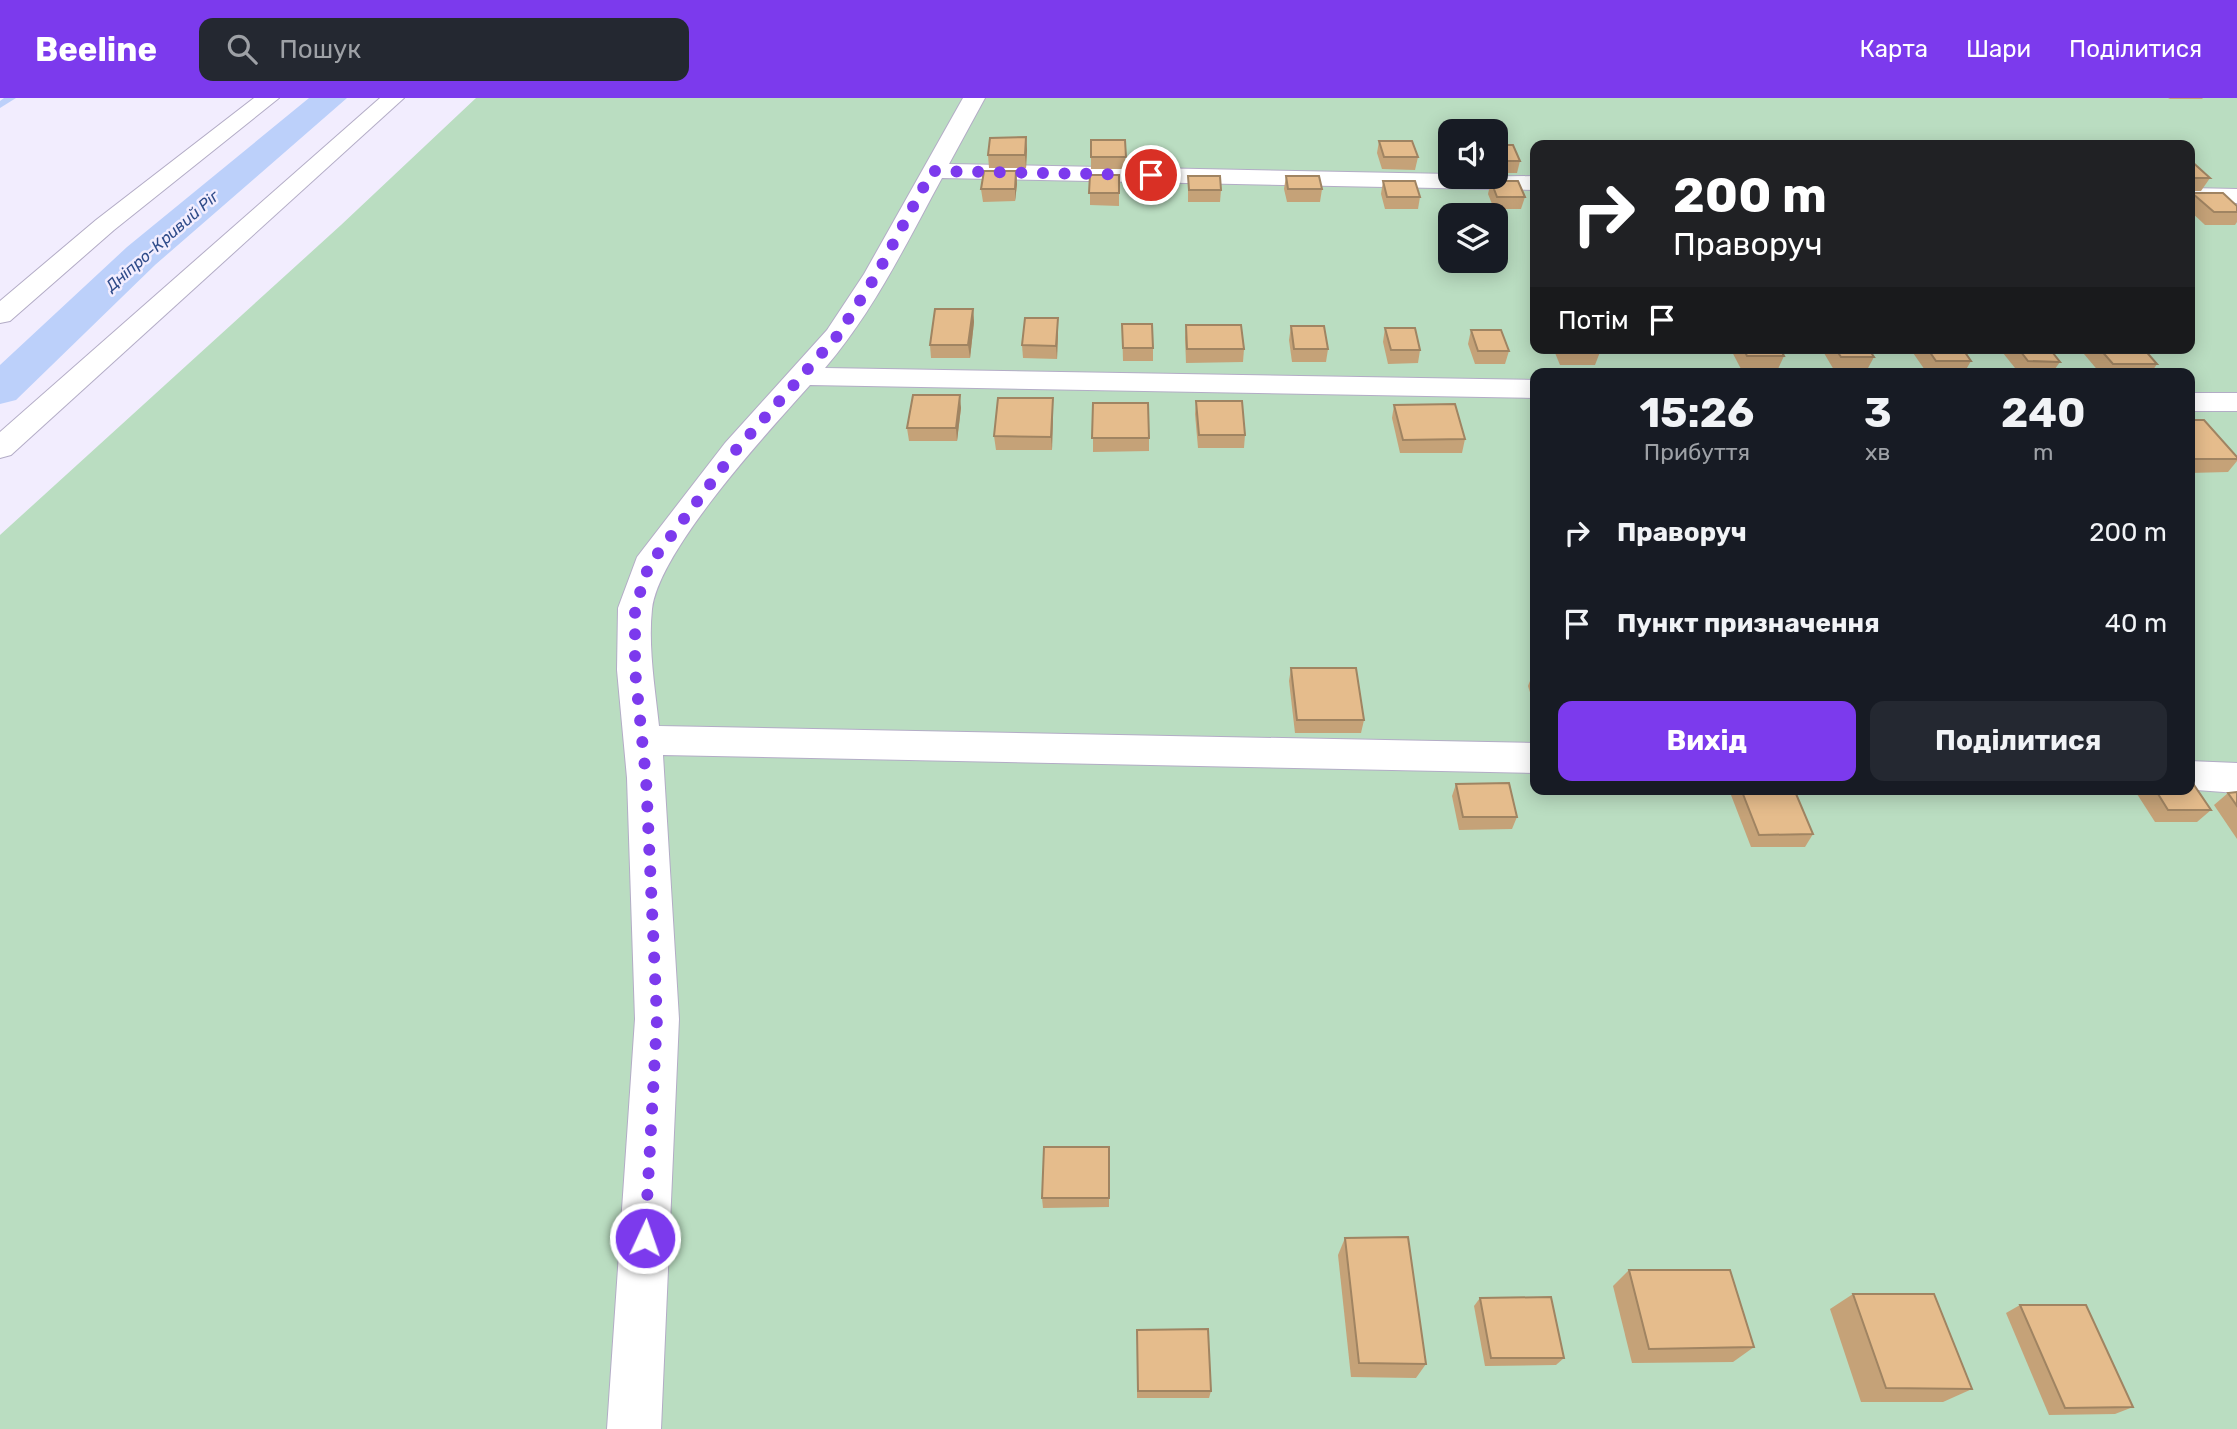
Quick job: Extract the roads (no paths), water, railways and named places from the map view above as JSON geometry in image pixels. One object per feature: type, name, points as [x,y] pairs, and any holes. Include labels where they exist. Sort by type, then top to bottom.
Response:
[{"type":"street","points":[[0,315],[106,225],[268,98]]},
{"type":"street","points":[[0,448],[394,98]]},
{"type":"street","points":[[634,1429],[657,1019],[642,740],[635,670],[635,608],[649,565],[736,450],[838,335],[974,98]]},
{"type":"street","points":[[932,171],[1530,183]]},
{"type":"street","points":[[2195,195],[2237,196]]},
{"type":"street","points":[[802,376],[1530,389]]},
{"type":"street","points":[[2195,402],[2237,402]]},
{"type":"street","points":[[642,740],[1530,758]]},
{"type":"street","points":[[2195,776],[2237,778]]},
{"type":"waterway","points":[[0,105],[11,98]]},
{"type":"waterway","name":"Дніпро-Кривий Ріг","points":[[0,390],[141,256],[330,98]]}]
